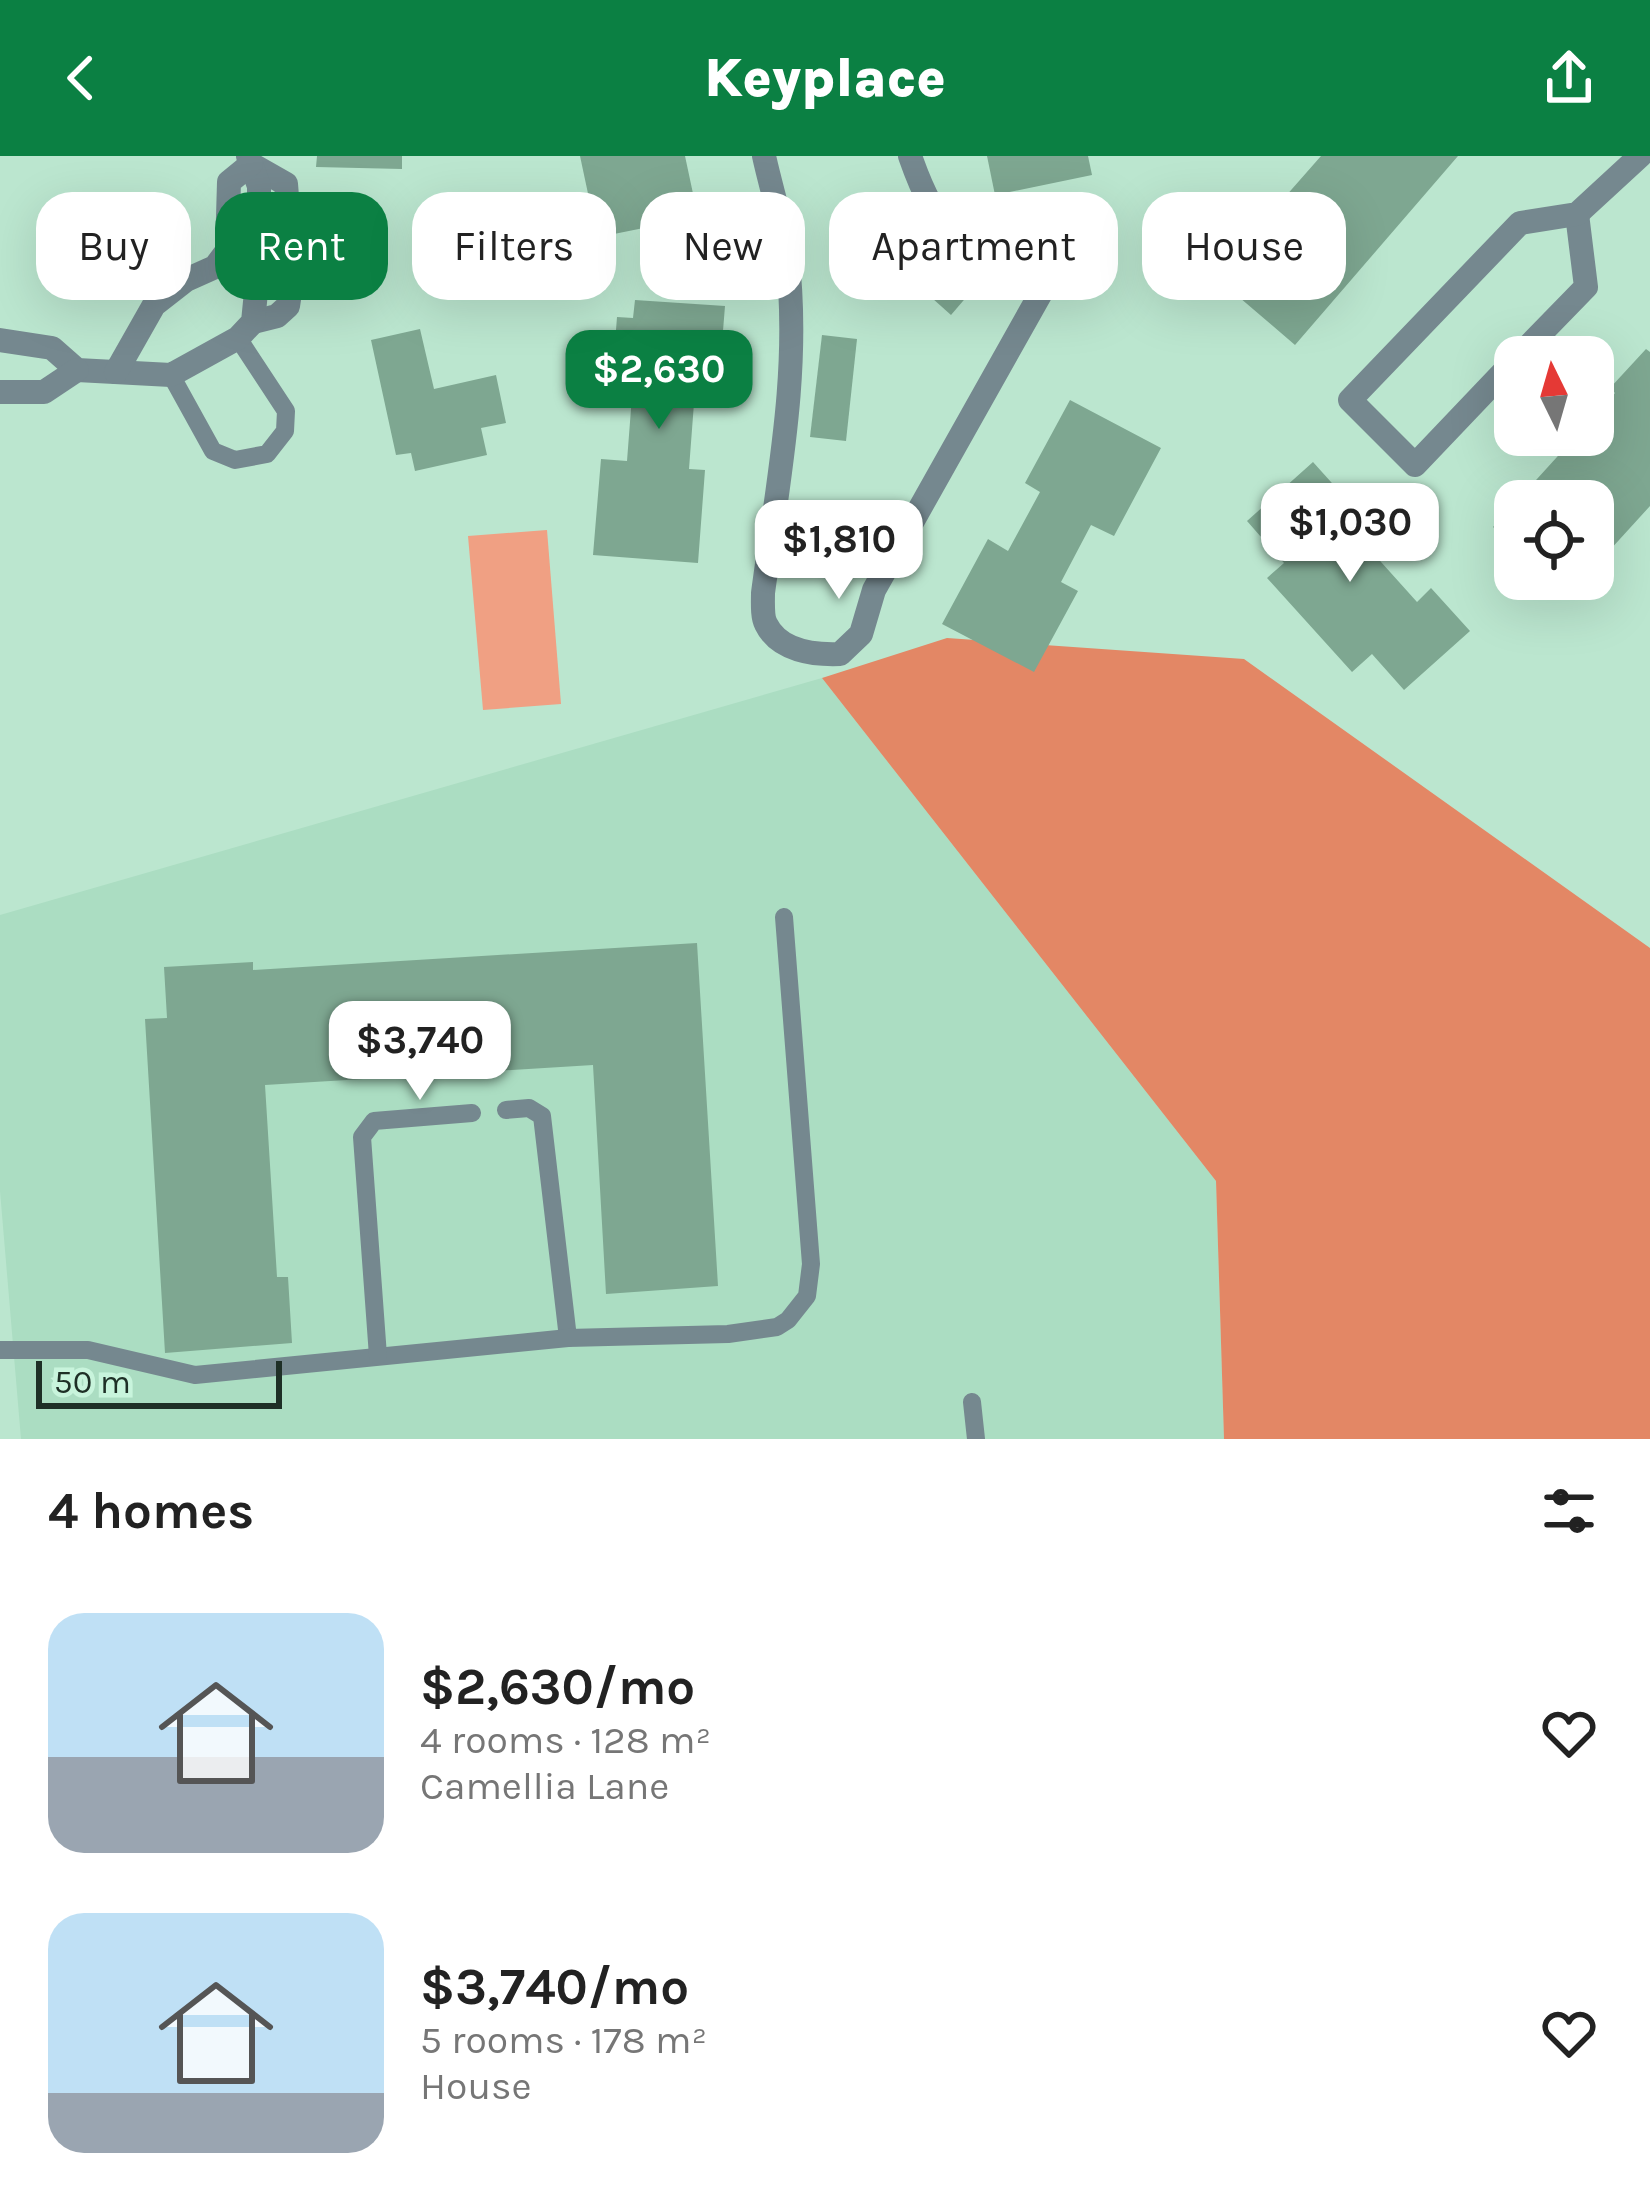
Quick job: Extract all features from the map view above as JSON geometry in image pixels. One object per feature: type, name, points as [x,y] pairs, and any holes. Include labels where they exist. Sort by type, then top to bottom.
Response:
[{"type":"street","points":[[764,156],[787,252],[792,332],[791,387],[763,593],[765,623],[786,645],[815,655],[840,654],[861,634],[874,590],[1042,291],[968,252],[945,230],[925,199],[910,156]]},
{"type":"street","points":[[1494,383],[1415,465],[1350,400],[1520,223],[1577,214],[1640,156]]},
{"type":"street","points":[[229,192],[229,182],[250,160]]},
{"type":"street","points":[[250,160],[259,192]]},
{"type":"street","points":[[250,160],[286,184],[287,192]]},
{"type":"street","points":[[1539,336],[1586,286],[1577,214]]},
{"type":"street","points":[[116,372],[154,305],[186,280],[215,267]]},
{"type":"street","points":[[246,330],[251,300]]},
{"type":"street","points":[[0,392],[44,392],[77,370],[171,375],[277,316],[288,300]]},
{"type":"street","points":[[0,340],[52,348],[77,370]]},
{"type":"lane","points":[[171,375],[213,451],[235,460],[267,454],[285,431],[286,411],[246,330]]},
{"type":"lane","points":[[0,1350],[88,1350],[195,1375],[568,1338],[728,1334],[777,1328],[807,1296],[811,1264],[784,917]]},
{"type":"lane","points":[[506,1110],[530,1108],[542,1116],[568,1338]]},
{"type":"lane","points":[[378,1356],[362,1137],[374,1121],[472,1113]]},
{"type":"lane","points":[[972,1402],[976,1439]]},
{"type":"shaded area","points":[[547,530],[561,704],[483,710],[468,536]]},
{"type":"shaded area","points":[[947,638],[1244,659],[1650,948],[1650,1439],[1224,1439],[1216,1181],[822,678]]},
{"type":"shaded area","points":[[822,678],[1216,1181],[1224,1439],[21,1439],[0,1191],[0,915]]},
{"type":"building","points":[[317,156],[402,156],[402,169],[316,167]]},
{"type":"building","points":[[580,156],[685,156],[693,192],[640,192],[640,229],[616,234],[616,192],[588,192]]},
{"type":"building","points":[[987,156],[1088,156],[1092,175],[994,192]]},
{"type":"building","points":[[1321,156],[1458,156],[1346,286],[1346,192],[1289,192]]},
{"type":"building","points":[[635,300],[725,306],[717,405],[694,403],[689,469],[705,470],[698,563],[593,555],[601,459],[627,461],[632,396],[611,394],[617,317],[633,318]]},
{"type":"building","points":[[934,300],[964,300],[951,315]]},
{"type":"building","points":[[1242,300],[1334,300],[1295,345]]},
{"type":"building","points":[[420,329],[434,389],[496,375],[506,423],[481,428],[487,455],[415,471],[411,453],[396,455],[371,340]]},
{"type":"building","points":[[822,335],[857,339],[846,441],[810,437]]},
{"type":"building","points":[[1646,349],[1650,352],[1650,506],[1614,546],[1614,480],[1536,480],[1558,456],[1614,456],[1614,384]]},
{"type":"building","points":[[1070,400],[1161,448],[1114,536],[1091,525],[1061,582],[1078,591],[1034,672],[942,624],[988,539],[1008,551],[1040,492],[1025,483]]},
{"type":"building","points":[[1313,462],[1340,492],[1328,503],[1417,602],[1431,588],[1470,631],[1404,690],[1372,654],[1352,672],[1267,578],[1284,563],[1247,521]]},
{"type":"building","points":[[697,943],[718,1286],[606,1294],[593,1065],[265,1085],[277,1277],[288,1277],[292,1343],[165,1353],[145,1019],[167,1018],[164,967],[253,962],[253,970]]}]
